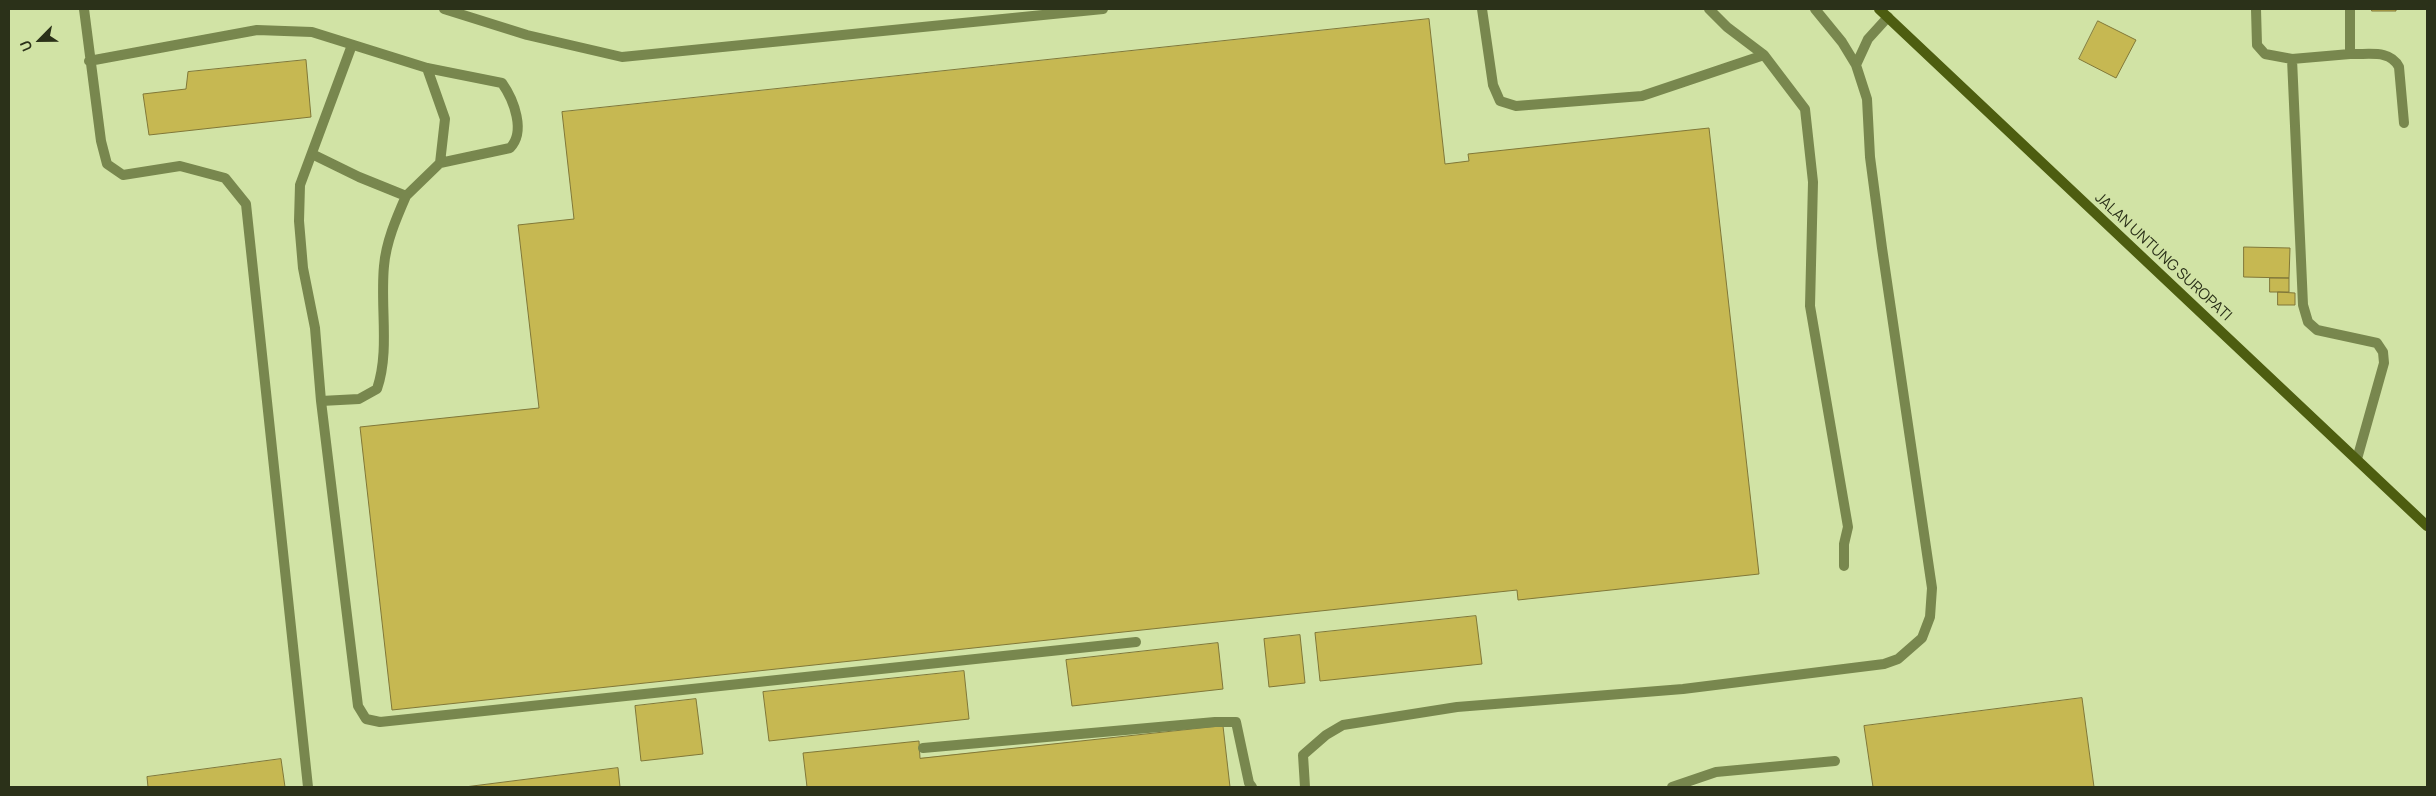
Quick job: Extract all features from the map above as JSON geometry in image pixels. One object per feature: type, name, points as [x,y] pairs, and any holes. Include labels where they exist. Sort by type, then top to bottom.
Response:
[{"type":"main road","name":"JALAN UNTUNG SUROPATI","points":[[1879,9],[2427,526]]},
{"type":"street","points":[[84,9],[89,61],[101,141],[107,164],[123,175],[180,166],[225,178],[246,204],[308,787]]},
{"type":"street","points":[[444,9],[527,35],[622,57],[1103,9]]},
{"type":"street","points":[[1482,9],[1493,86],[1500,101],[1516,106],[1642,96],[1764,55]]},
{"type":"street","points":[[1709,9],[1727,27],[1764,55],[1805,110],[1813,182],[1810,306],[1848,527],[1844,544],[1844,566]]},
{"type":"street","points":[[1305,787],[1304,755],[1326,735],[1343,725],[1457,707],[1683,689],[1876,666],[1898,659],[1922,638],[1930,617],[1932,588],[1889,304],[1870,157],[1867,99],[1856,65],[1842,42],[1815,9]]},
{"type":"street","points":[[2256,9],[2257,45],[2265,54],[2292,59],[2350,54],[2388,55],[2395,59],[2399,67],[2404,124]]},
{"type":"street","points":[[2350,9],[2350,54]]},
{"type":"street","points":[[1856,65],[1868,39],[1888,17]]},
{"type":"street","points":[[89,61],[257,30],[312,32],[427,68],[502,83],[520,128],[517,142],[510,148],[440,163],[406,196],[391,232],[384,265],[384,370],[377,389],[359,399],[321,401]]},
{"type":"street","points":[[352,45],[300,185],[299,221],[303,268],[315,328],[321,401],[358,706],[366,719],[380,722],[1136,642]]},
{"type":"street","points":[[2292,59],[2303,305],[2308,322],[2317,330],[2377,343],[2383,352],[2384,363],[2357,459]]},
{"type":"street","points":[[427,68],[445,119],[440,163]]},
{"type":"street","points":[[312,154],[406,196]]},
{"type":"street","points":[[923,748],[1215,722],[1236,722],[1249,783],[1252,787]]},
{"type":"street","points":[[1672,787],[1716,772],[1834,761]]},
{"type":"building","points":[[2372,9],[2396,9],[2396,11],[2372,11]]},
{"type":"building","points":[[1429,19],[1445,164],[1469,161],[1468,154],[1709,128],[1759,574],[1518,600],[1517,590],[392,710],[360,427],[539,408],[518,225],[574,219],[562,112]]},
{"type":"building","points":[[2098,21],[2136,40],[2116,78],[2079,59]]},
{"type":"building","points":[[306,60],[311,117],[149,135],[143,94],[186,89],[188,72]]},
{"type":"building","points":[[2244,247],[2290,248],[2289,278],[2244,277]]},
{"type":"building","points":[[2270,278],[2289,278],[2289,292],[2270,292]]},
{"type":"building","points":[[2278,292],[2295,293],[2295,305],[2278,305]]},
{"type":"building","points":[[1476,616],[1482,664],[1320,681],[1315,633]]},
{"type":"building","points":[[1300,635],[1305,683],[1269,687],[1264,639]]},
{"type":"building","points":[[1218,643],[1223,689],[1072,706],[1066,660]]},
{"type":"building","points":[[964,671],[969,719],[769,741],[763,692]]},
{"type":"building","points":[[2082,698],[2094,787],[1873,787],[1864,726]]},
{"type":"building","points":[[696,699],[703,754],[641,761],[635,706]]},
{"type":"building","points":[[1223,726],[1230,787],[807,787],[803,753],[919,741],[920,758]]},
{"type":"building","points":[[281,759],[285,787],[148,787],[147,777]]},
{"type":"building","points":[[618,768],[620,787],[465,787]]}]
